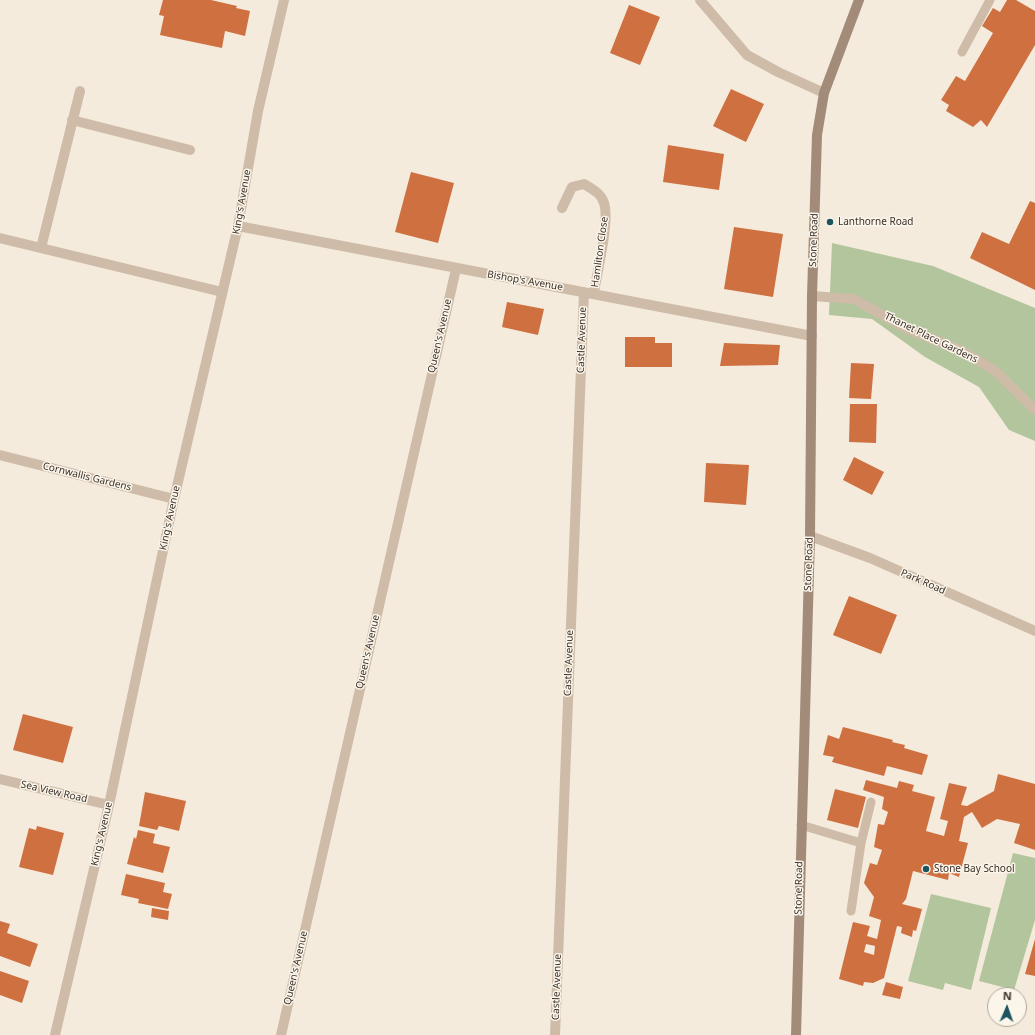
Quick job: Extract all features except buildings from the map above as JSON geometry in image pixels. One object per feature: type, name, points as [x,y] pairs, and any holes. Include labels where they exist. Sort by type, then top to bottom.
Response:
[{"type":"main road","name":"Stone Road","points":[[796,1035],[810,536],[812,296],[817,135],[824,93],[859,0]]},
{"type":"street","name":"King's Avenue","points":[[55,1035],[109,805],[174,499],[238,226],[258,111],[284,0]]},
{"type":"street","points":[[700,0],[747,55],[778,72],[824,93]]},
{"type":"street","points":[[41,248],[80,91]]},
{"type":"street","points":[[72,120],[190,150]]},
{"type":"street","name":"Hamliton Close","points":[[562,208],[572,187],[584,184],[597,192],[604,202],[606,215],[594,293]]},
{"type":"street","name":"Bishop's Avenue","points":[[238,226],[456,269],[594,293],[812,336]]},
{"type":"street","points":[[0,238],[222,292]]},
{"type":"street","name":"Queen's Avenue","points":[[281,1035],[456,269]]},
{"type":"street","name":"Castle Avenue","points":[[555,1035],[584,292]]},
{"type":"street","name":"Thanet Place Gardens","points":[[812,296],[854,299],[905,328],[962,351],[994,370],[1035,410]]},
{"type":"street","name":"Cornwallis Gardens","points":[[0,455],[174,499]]},
{"type":"street","name":"Park Road","points":[[810,536],[870,558],[1035,631]]},
{"type":"street","name":"Sea View Road","points":[[0,779],[109,805]]},
{"type":"lane","points":[[962,52],[990,0]]},
{"type":"lane","points":[[851,911],[861,843],[870,802]]},
{"type":"lane","points":[[801,825],[861,843]]},
{"type":"green space","points":[[832,243],[933,266],[1035,308],[1035,441],[1009,430],[979,387],[925,357],[872,319],[829,315]]},
{"type":"green space","points":[[1013,853],[1035,858],[1035,920],[1015,987],[1002,987],[979,981]]},
{"type":"green space","points":[[931,894],[991,908],[971,990],[945,983],[943,990],[908,981]]},
{"type":"place","name":"Lanthorne Road","points":[[830,222]]},
{"type":"place","name":"Stone Bay School","points":[[926,869]]}]
